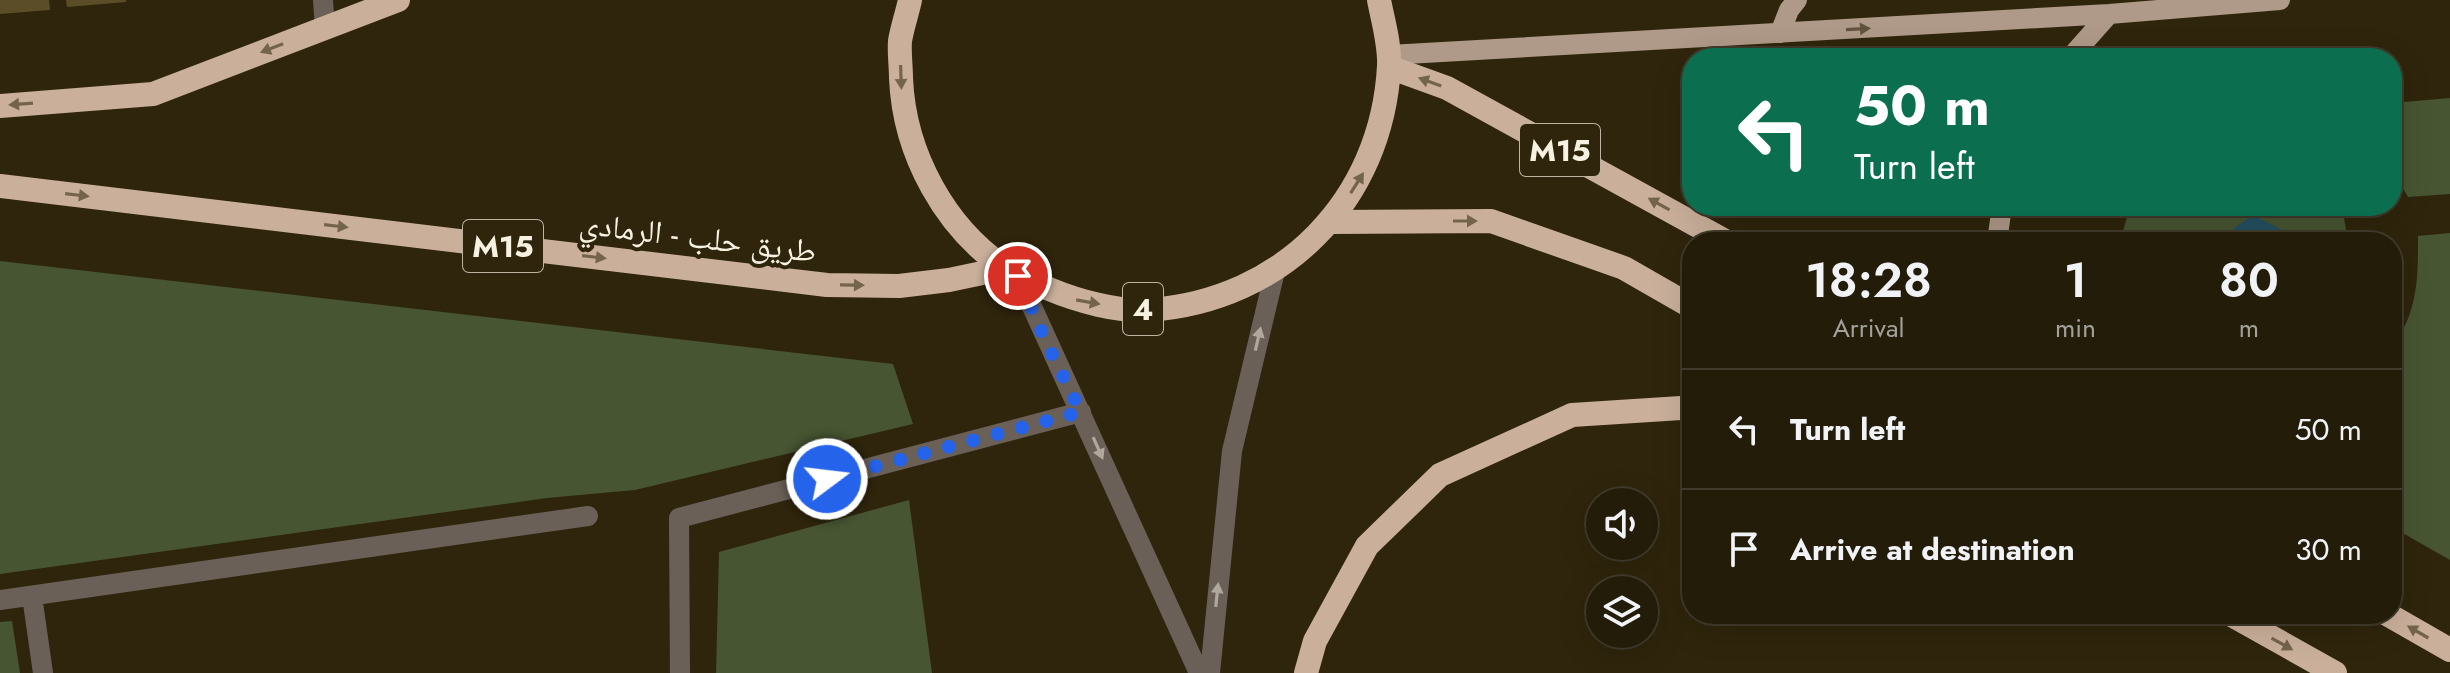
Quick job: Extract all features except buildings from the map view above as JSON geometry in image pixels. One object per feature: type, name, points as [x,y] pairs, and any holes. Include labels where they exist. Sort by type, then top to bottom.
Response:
[{"type":"highway","points":[[0,106],[153,94],[398,0]]},
{"type":"highway","name":"4","points":[[910,0],[900,43],[902,108],[922,170],[957,225],[1012,272],[1080,302],[1147,310],[1213,299],[1275,271],[1331,222],[1362,175],[1382,122],[1389,61],[1379,0]]},
{"type":"highway","name":"M15","points":[[1389,61],[1447,88],[1709,232]]},
{"type":"highway","name":"طريق حلب - الرمادي","points":[[0,186],[827,285],[899,286],[1012,272]]},
{"type":"highway","points":[[1331,222],[1491,221],[1624,268],[1682,301]]},
{"type":"highway","points":[[1306,673],[1315,641],[1367,546],[1440,475],[1572,415],[1682,408]]},
{"type":"highway","points":[[2402,623],[2450,650]]},
{"type":"highway","points":[[2248,624],[2335,673]]},
{"type":"main road","points":[[1780,33],[1789,10],[1797,0]]},
{"type":"main road","points":[[1389,61],[2280,0]]},
{"type":"main road","points":[[2079,48],[2109,14]]},
{"type":"street","points":[[323,0],[325,28]]},
{"type":"street","points":[[1210,673],[1232,451],[1275,271]]},
{"type":"street","points":[[1012,272],[1081,412],[1199,673]]},
{"type":"street","points":[[680,673],[679,518],[1081,412]]},
{"type":"street","points":[[0,600],[588,516]]},
{"type":"street","points":[[32,596],[43,673]]},
{"type":"green space","points":[[2450,98],[2450,194],[2408,197],[2402,186],[2402,102]]},
{"type":"green space","points":[[2127,216],[2344,216],[2346,232],[2123,232]]},
{"type":"green space","points":[[2450,233],[2450,560],[2402,533],[2402,332],[2415,295],[2418,236]]},
{"type":"green space","points":[[0,261],[893,364],[913,424],[635,490],[547,498],[0,574]]},
{"type":"green space","points":[[909,500],[932,673],[716,673],[719,552]]},
{"type":"green space","points":[[12,621],[20,673],[0,673],[0,622]]},
{"type":"water","points":[[2255,216],[2286,232],[2230,232]]},
{"type":"route","points":[[827,479],[1081,412],[1018,276]]}]
